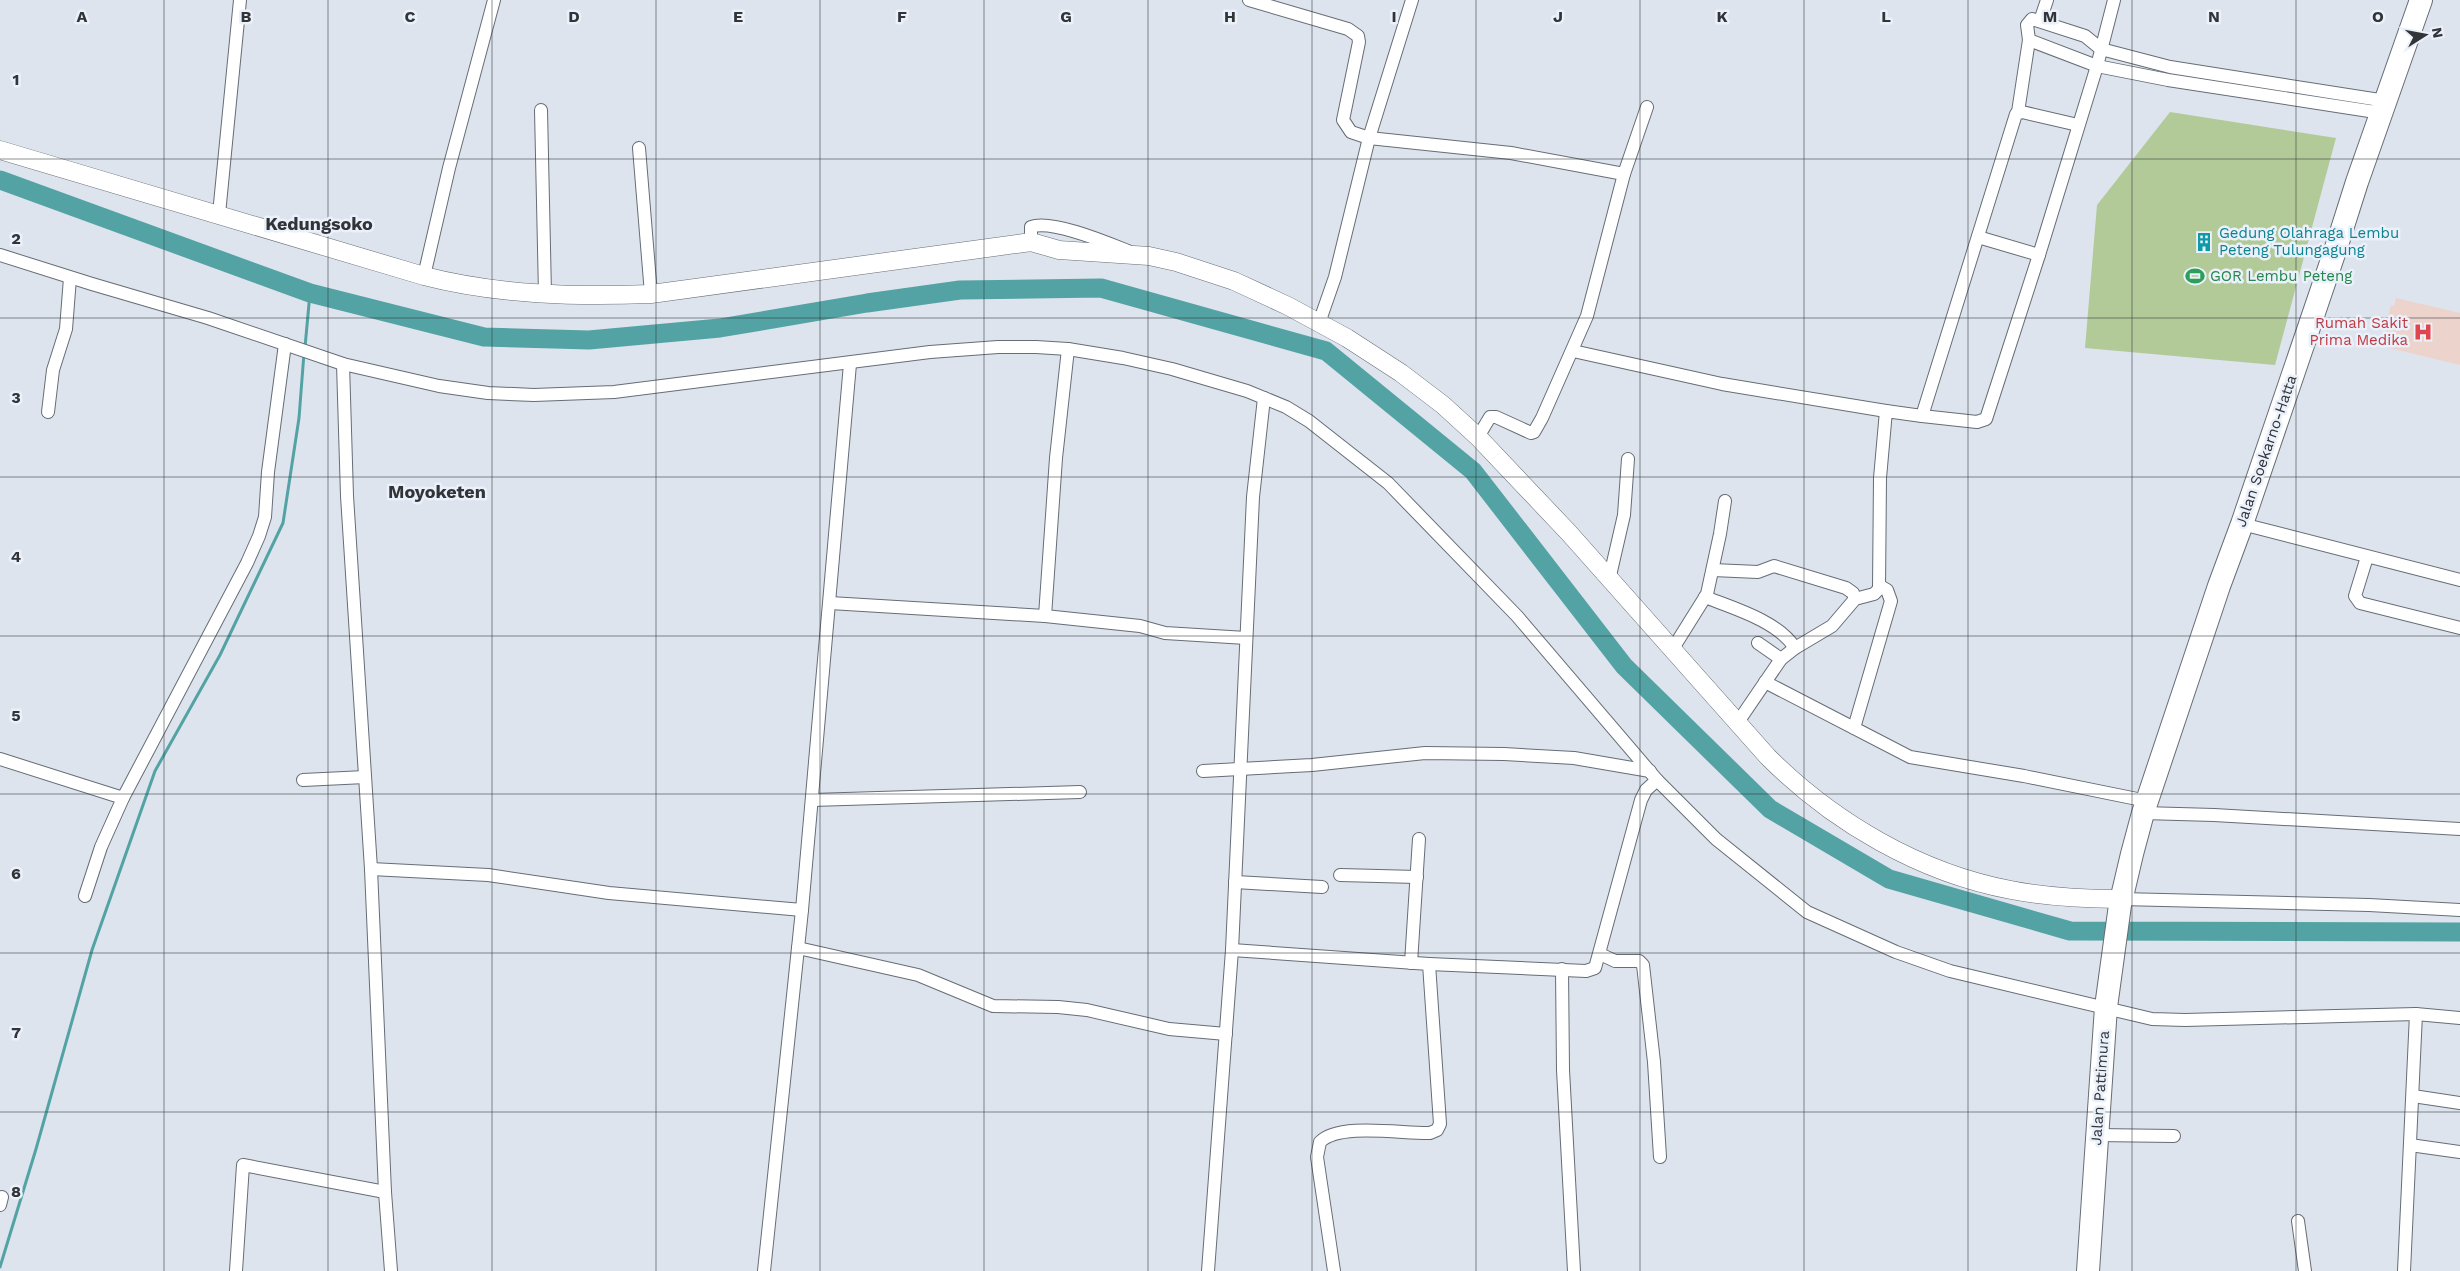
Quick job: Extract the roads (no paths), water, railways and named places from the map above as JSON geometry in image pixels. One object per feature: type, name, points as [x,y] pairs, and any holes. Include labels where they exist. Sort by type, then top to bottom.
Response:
[{"type":"highway","name":"Jalan Soekarno-Hatta","points":[[2121,902],[2145,807],[2218,586],[2242,524],[2337,245],[2356,182],[2421,0]]},
{"type":"highway","name":"Jalan Pattimura","points":[[2088,1271],[2106,1007],[2121,902]]},
{"type":"street","points":[[219,214],[240,0]]},
{"type":"street","points":[[424,276],[449,168],[494,0]]},
{"type":"street","points":[[1249,0],[1348,29],[1358,36],[1359,42],[1343,120],[1350,132],[1369,138],[1511,153],[1624,174]]},
{"type":"street","points":[[1319,323],[1335,277],[1369,138],[1412,0]]},
{"type":"street","points":[[2040,21],[2047,0]]},
{"type":"street","points":[[1574,351],[1722,384],[1922,416],[1977,422],[1986,419],[2097,66],[2114,0]]},
{"type":"street","points":[[1922,416],[2018,112],[2029,40],[2028,22],[2032,18],[2085,36],[2101,49],[2262,88]]},
{"type":"street","points":[[2029,40],[2097,66],[2168,80],[2262,88],[2384,107]]},
{"type":"street","points":[[2168,80],[2170,67]]},
{"type":"street","points":[[1478,437],[1488,418],[1492,417],[1530,433],[1534,432],[1574,351],[1587,316],[1624,174],[1647,107]]},
{"type":"street","points":[[541,110],[545,294]]},
{"type":"street","points":[[2018,112],[2078,125]]},
{"type":"street","points":[[639,148],[651,294]]},
{"type":"street","points":[[0,150],[424,276],[448,282],[545,294],[590,296],[651,294],[1031,242],[1059,250],[1133,253],[1169,260],[1234,281],[1319,323],[1401,373],[1443,405],[1478,437],[1569,533],[1768,757],[1805,792],[1896,850],[1961,876],[2012,890],[2083,898],[2121,902],[2369,905],[2460,910]]},
{"type":"street","points":[[1978,236],[2039,255]]},
{"type":"street","points":[[0,255],[70,278],[208,318],[343,364],[457,389],[534,394],[614,392],[961,349],[1036,347],[1068,349],[1172,369],[1264,398],[1286,407],[1309,421],[1372,469],[1404,498],[1517,616],[1653,776],[1727,849],[1794,903],[1818,919],[1896,952],[1950,971],[2106,1007],[2134,1016],[2168,1020],[2416,1014],[2460,1018]]},
{"type":"street","points":[[48,412],[53,370],[66,329],[70,278]]},
{"type":"street","points":[[85,896],[101,847],[123,798],[246,564],[263,526],[288,345]]},
{"type":"street","points":[[1045,616],[1056,458],[1068,349]]},
{"type":"street","points":[[343,364],[347,496],[371,869],[385,1192],[391,1271]]},
{"type":"street","points":[[764,1271],[802,910],[850,364]]},
{"type":"street","points":[[1208,1271],[1232,950],[1254,497],[1264,398]]},
{"type":"street","points":[[1713,570],[1758,572],[1774,566],[1852,594],[1874,594],[1880,586],[1880,478],[1886,411]]},
{"type":"street","points":[[1609,580],[1624,515],[1628,459]]},
{"type":"street","points":[[1672,650],[1705,598],[1713,570],[1725,501]]},
{"type":"street","points":[[2242,524],[2460,580]]},
{"type":"street","points":[[2367,557],[2355,596],[2360,603],[2460,628]]},
{"type":"street","points":[[1854,728],[1891,602],[1887,590],[1880,586]]},
{"type":"street","points":[[1738,722],[1765,682],[1778,656],[1793,644],[1832,626],[1852,594]]},
{"type":"street","points":[[1705,598],[1762,620],[1793,644]]},
{"type":"street","points":[[830,603],[1045,616],[1140,626],[1165,633],[1246,638]]},
{"type":"street","points":[[1758,643],[1778,656]]},
{"type":"street","points":[[1765,682],[1902,754],[1915,758],[2024,776],[2145,807],[2214,815],[2460,829]]},
{"type":"street","points":[[1203,770],[1312,765],[1424,753],[1504,754],[1574,758],[1653,776]]},
{"type":"street","points":[[0,759],[123,798]]},
{"type":"street","points":[[303,780],[365,776]]},
{"type":"street","points":[[1232,950],[1410,963],[1592,970],[1600,954],[1641,800],[1653,776]]},
{"type":"street","points":[[812,800],[1080,792]]},
{"type":"street","points":[[1410,963],[1419,839]]},
{"type":"street","points":[[371,869],[488,874],[609,893],[802,910]]},
{"type":"street","points":[[1340,875],[1417,877]]},
{"type":"street","points":[[1235,882],[1322,887]]},
{"type":"street","points":[[798,948],[918,975],[993,1006],[1058,1007],[1087,1010],[1169,1029],[1226,1034]]},
{"type":"street","points":[[1600,954],[1615,961],[1639,961],[1643,965],[1654,1062],[1660,1157]]},
{"type":"street","points":[[1334,1271],[1317,1157],[1320,1142],[1333,1135],[1365,1130],[1430,1133],[1437,1130],[1440,1124],[1429,964]]},
{"type":"street","points":[[1562,969],[1563,1070],[1574,1271]]},
{"type":"street","points":[[2404,1271],[2416,1014]]},
{"type":"street","points":[[2413,1096],[2460,1103]]},
{"type":"street","points":[[2096,1135],[2174,1136]]},
{"type":"street","points":[[2410,1145],[2460,1152]]},
{"type":"street","points":[[236,1271],[243,1165],[385,1192]]},
{"type":"street","points":[[2298,1222],[2305,1271]]},
{"type":"waterway","points":[[0,180],[310,293],[484,337],[589,340],[720,328],[867,303],[960,290],[1101,288],[1326,351],[1473,471],[1624,666],[1770,809],[1889,879],[2070,931],[2460,932]]},
{"type":"waterway","points":[[305,347],[310,293]]},
{"type":"waterway","points":[[0,1267],[36,1149],[92,950],[155,771],[220,655],[283,523],[299,418],[304,353]]},
{"type":"place","name":"Gedung Olahraga Lembu Peteng Tulungagung","points":[[2204,242]]},
{"type":"place","name":"GOR Lembu Peteng","points":[[2195,276]]},
{"type":"place","name":"Rumah Sakit Prima Medika","points":[[2423,332]]},
{"type":"district","name":"Kedungsoko","points":[[319,224]]},
{"type":"district","name":"Moyoketen","points":[[437,492]]}]
